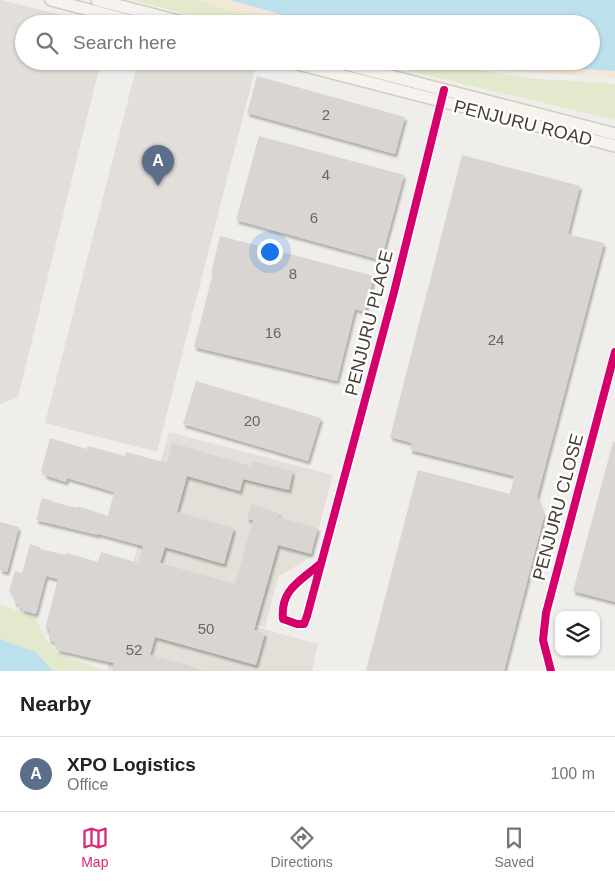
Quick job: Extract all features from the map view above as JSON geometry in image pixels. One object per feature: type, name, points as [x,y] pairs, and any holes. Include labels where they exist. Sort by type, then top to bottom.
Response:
[{"type":"main road","points":[[51,0],[108,15]]},
{"type":"main road","points":[[97,0],[155,15]]},
{"type":"main road","name":"PENJURU ROAD","points":[[326,70],[615,134]]},
{"type":"main road","name":"PENJURU ROAD","points":[[361,70],[442,96],[615,146]]},
{"type":"street","name":"PENJURU PLACE","points":[[321,563],[287,593],[282,608],[283,619],[304,624],[321,563],[394,292],[442,96]]},
{"type":"street","name":"PENJURU CLOSE","points":[[551,671],[544,640],[546,613],[615,352]]},
{"type":"shaded area","points":[[0,0],[61,15],[15,15],[15,70],[99,70],[18,397],[0,404]]},
{"type":"shaded area","points":[[136,70],[255,70],[157,452],[45,423]]},
{"type":"shaded area","points":[[169,432],[333,475],[311,557],[278,577],[265,627],[126,589]]},
{"type":"shaded area","points":[[126,591],[318,644],[312,671],[107,671]]},
{"type":"green space","points":[[132,0],[196,0],[250,15],[190,15]]},
{"type":"green space","points":[[405,70],[480,70],[527,78],[615,84],[615,120]]},
{"type":"green space","points":[[0,604],[35,617],[47,641],[59,654],[107,671],[53,671],[36,652],[0,639]]},
{"type":"sand","points":[[198,0],[229,0],[283,15],[252,15]]},
{"type":"sand","points":[[494,70],[615,71],[615,78]]},
{"type":"water","points":[[229,0],[615,0],[615,71],[598,70],[600,70],[600,15],[283,15]]},
{"type":"water","points":[[0,639],[36,652],[53,671],[0,671]]},
{"type":"building","points":[[257,76],[405,117],[395,154],[247,113]]},
{"type":"building","points":[[259,136],[404,175],[381,260],[236,220]]},
{"type":"building","points":[[462,155],[580,186],[568,234],[604,243],[537,497],[544,516],[504,671],[366,671],[418,470],[510,494],[514,476],[410,450],[412,443],[390,437]]},
{"type":"building","points":[[220,236],[374,276],[365,312],[355,309],[337,381],[194,347],[213,273],[211,273]]},
{"type":"building","points":[[196,381],[321,418],[308,461],[183,424]]},
{"type":"building","points":[[50,438],[87,449],[88,446],[125,456],[126,452],[167,463],[172,443],[251,466],[252,461],[293,471],[289,490],[243,479],[240,491],[187,476],[177,512],[234,528],[224,564],[165,547],[160,563],[235,584],[253,520],[247,519],[251,504],[279,513],[278,517],[318,528],[311,554],[278,545],[254,630],[265,633],[256,665],[155,637],[150,655],[200,669],[200,671],[112,671],[114,663],[57,650],[58,647],[54,645],[55,642],[49,640],[49,630],[45,629],[58,579],[46,576],[36,614],[22,610],[22,608],[18,607],[19,604],[14,603],[16,597],[12,596],[13,592],[9,591],[15,571],[22,573],[30,544],[40,547],[40,549],[66,555],[67,553],[98,562],[101,552],[138,563],[143,546],[36,520],[42,498],[108,516],[114,492],[67,478],[66,482],[44,475],[45,472],[41,471]]},
{"type":"building","points":[[613,442],[615,442],[615,602],[573,591]]},
{"type":"building","points":[[0,522],[19,527],[7,572],[0,570]]},
{"type":"cycle path","points":[[321,563],[293,586],[288,593],[283,609],[283,619],[297,624],[304,624],[307,616],[394,292],[444,90]]},
{"type":"cycle path","points":[[551,671],[543,640],[546,613],[615,352]]},
{"type":"place","name":"XPO Logistics","points":[[158,186]]}]
